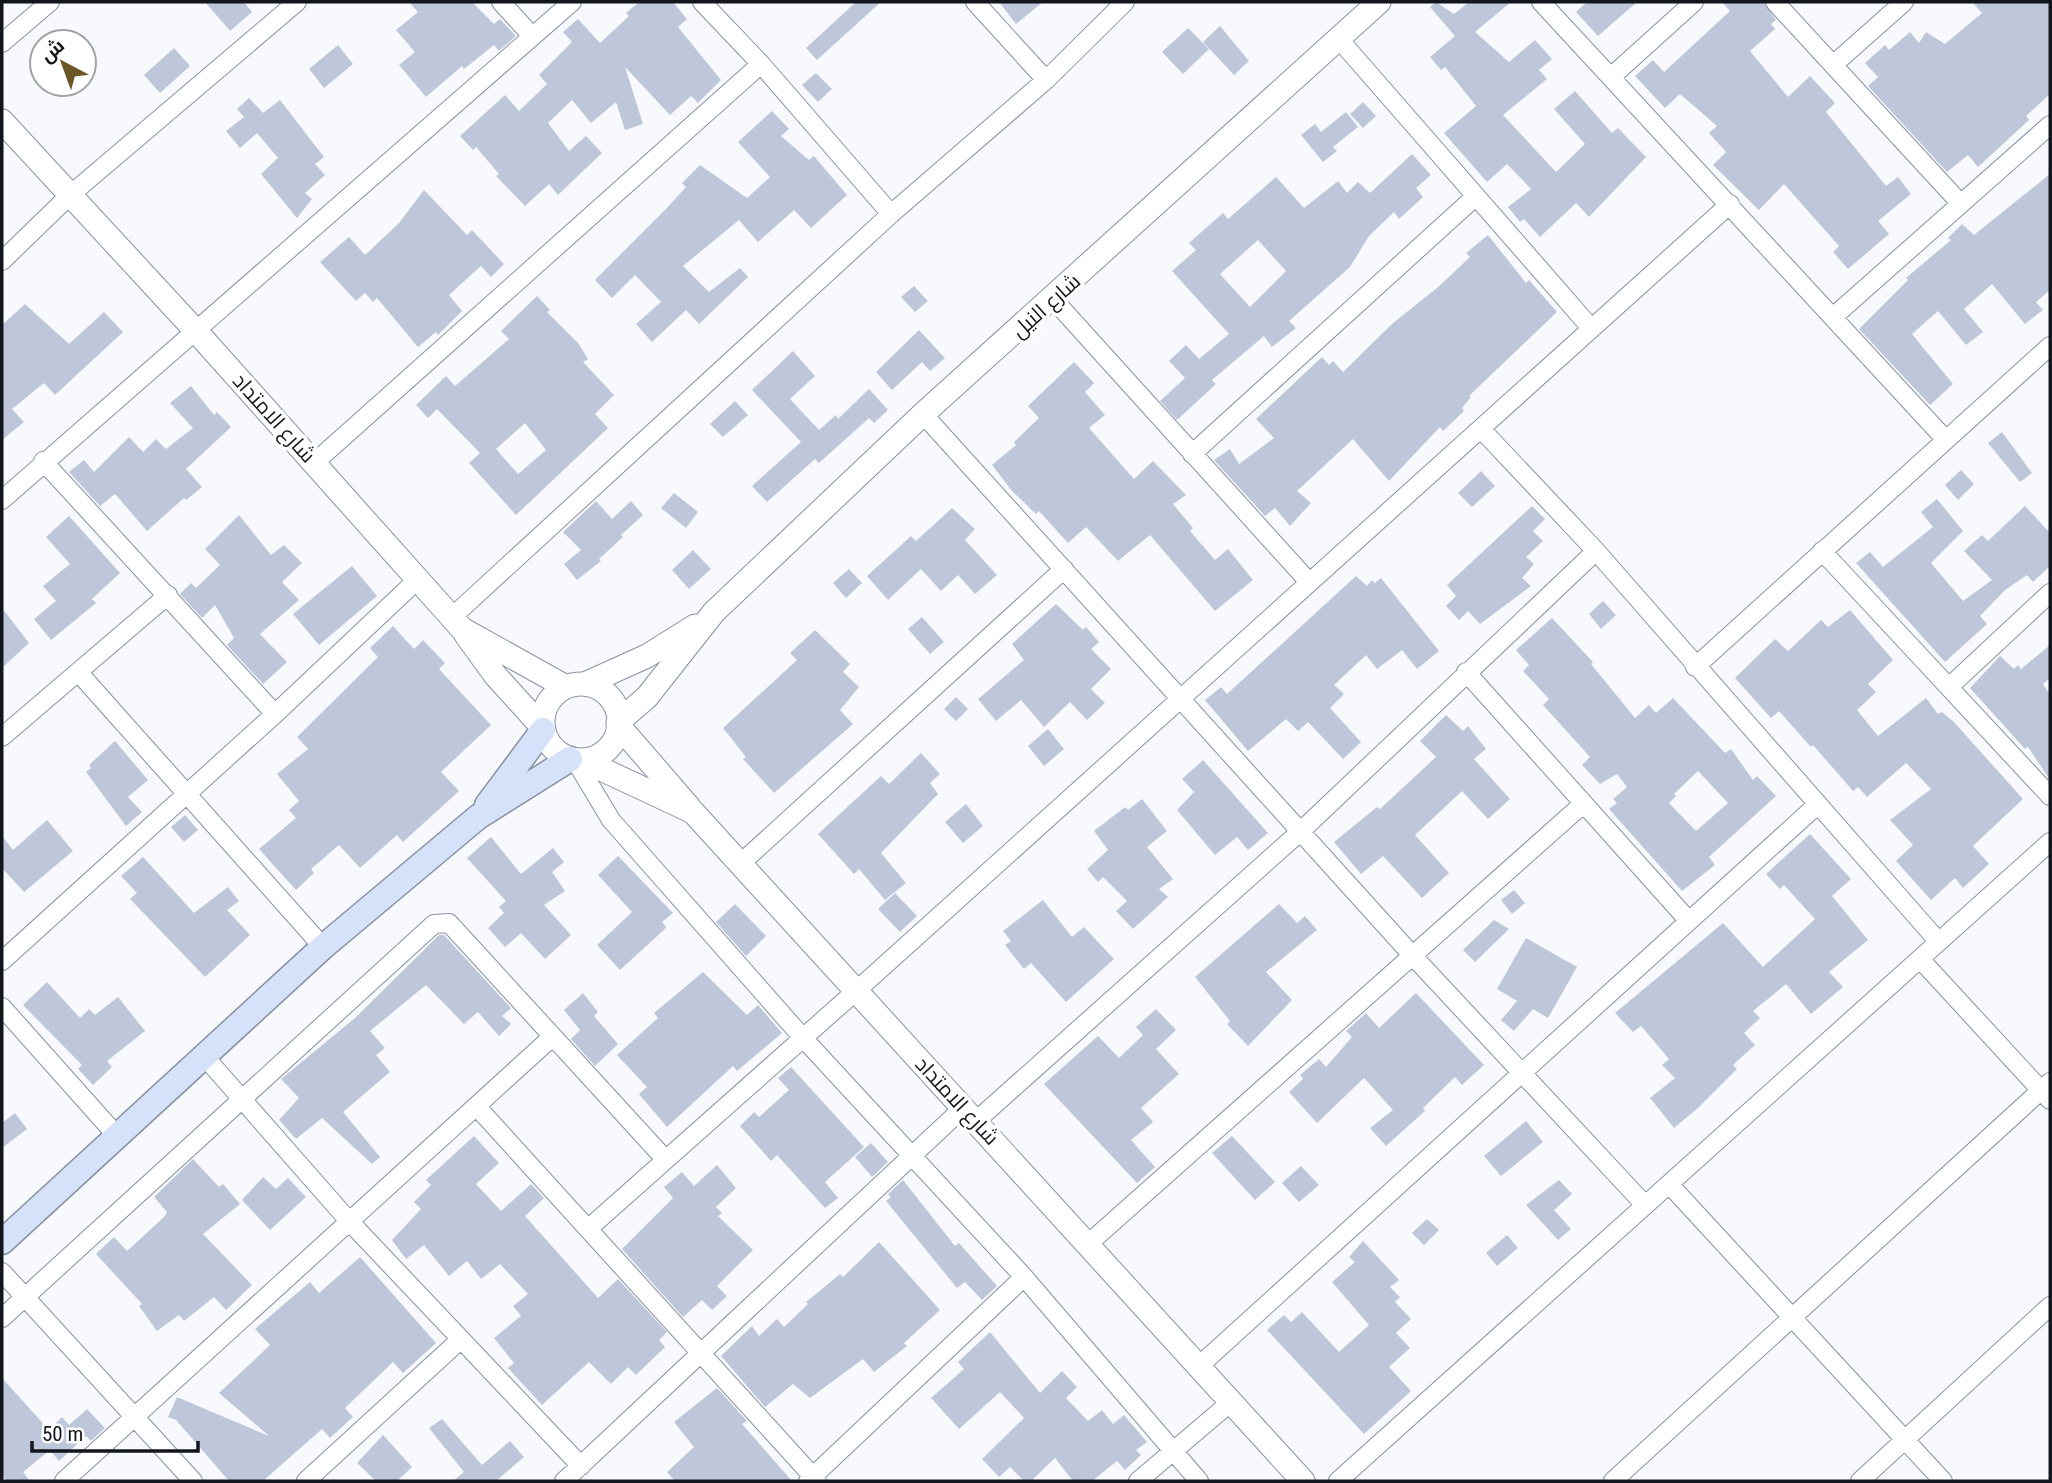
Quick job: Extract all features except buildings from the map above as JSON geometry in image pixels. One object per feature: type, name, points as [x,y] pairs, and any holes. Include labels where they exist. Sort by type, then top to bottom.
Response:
[{"type":"main road","points":[[478,817],[543,729]]},
{"type":"main road","points":[[2,1242],[323,947],[478,817],[576,759]]},
{"type":"street","points":[[2,43],[50,2]]},
{"type":"street","points":[[2,261],[70,195],[297,2]]},
{"type":"street","points":[[501,2],[532,36]]},
{"type":"street","points":[[2,500],[43,461],[572,2]]},
{"type":"street","points":[[702,2],[761,64],[891,214]]},
{"type":"street","points":[[975,2],[1046,80]]},
{"type":"street","points":[[543,729],[544,711],[552,696],[576,686],[596,687],[612,701],[618,723],[616,736],[603,753],[576,759],[558,753],[548,743],[543,729],[495,675],[457,624],[891,214],[1046,80],[1125,2]]},
{"type":"street","points":[[1541,2],[1946,440]]},
{"type":"street","points":[[1611,77],[1693,2]]},
{"type":"street","points":[[1775,2],[1961,204]]},
{"type":"street","points":[[1833,65],[1903,2]]},
{"type":"street","name":"شارع النيل","points":[[618,723],[647,697],[715,612],[923,414],[1054,299],[1373,4]]},
{"type":"street","points":[[1338,38],[1591,328]]},
{"type":"street","points":[[314,463],[761,64]]},
{"type":"street","name":"شارع الامتداد","points":[[2,121],[195,330],[457,624],[576,686]]},
{"type":"street","points":[[1833,317],[2050,125]]},
{"type":"street","points":[[1192,454],[1476,195]]},
{"type":"street","points":[[589,1228],[856,992],[1730,204]]},
{"type":"street","points":[[1054,299],[1309,582]]},
{"type":"street","points":[[1695,667],[2050,346]]},
{"type":"street","points":[[923,414],[1412,955],[1524,1072],[1645,1205]]},
{"type":"street","points":[[1481,429],[1596,551],[1938,941]]},
{"type":"street","points":[[43,461],[275,714]]},
{"type":"street","points":[[564,1481],[911,1156],[970,1114],[1301,831],[1596,551]]},
{"type":"street","points":[[1822,551],[2050,796]]},
{"type":"street","points":[[740,864],[1064,569]]},
{"type":"street","points":[[2,961],[275,714],[417,580]]},
{"type":"street","points":[[1949,687],[2050,593]]},
{"type":"street","points":[[2,737],[168,595]]},
{"type":"street","name":"شارع النيل","points":[[576,686],[658,649],[715,612]]},
{"type":"street","points":[[79,673],[323,947]]},
{"type":"street","points":[[1466,673],[1688,920]]},
{"type":"street","points":[[618,723],[694,812]]},
{"type":"street","points":[[576,759],[611,820],[803,1038],[1024,1277],[1199,1481]]},
{"type":"street","name":"شارع الامتداد","points":[[576,759],[694,812],[1303,1481]]},
{"type":"street","points":[[1088,1244],[1583,804]]},
{"type":"street","points":[[1199,1366],[1816,805]]},
{"type":"street","points":[[1338,1481],[2050,842]]},
{"type":"street","points":[[2,1318],[434,924],[441,921],[449,923],[551,1038],[665,1159]]},
{"type":"street","points":[[1613,1481],[2047,1091],[1920,959]]},
{"type":"street","points":[[2,1007],[117,1136]]},
{"type":"street","points":[[64,1481],[349,1221],[478,1108],[551,1038]]},
{"type":"street","points":[[205,1057],[349,1221],[581,1466]]},
{"type":"street","points":[[478,1108],[702,1352],[813,1480],[1024,1277]]},
{"type":"street","points":[[1669,1184],[1942,1481]]},
{"type":"street","points":[[2,1272],[193,1481]]},
{"type":"street","points":[[1860,1481],[2050,1307]]},
{"type":"street","points":[[306,1481],[460,1340]]},
{"type":"street","points":[[1138,1481],[1231,1402]]}]
